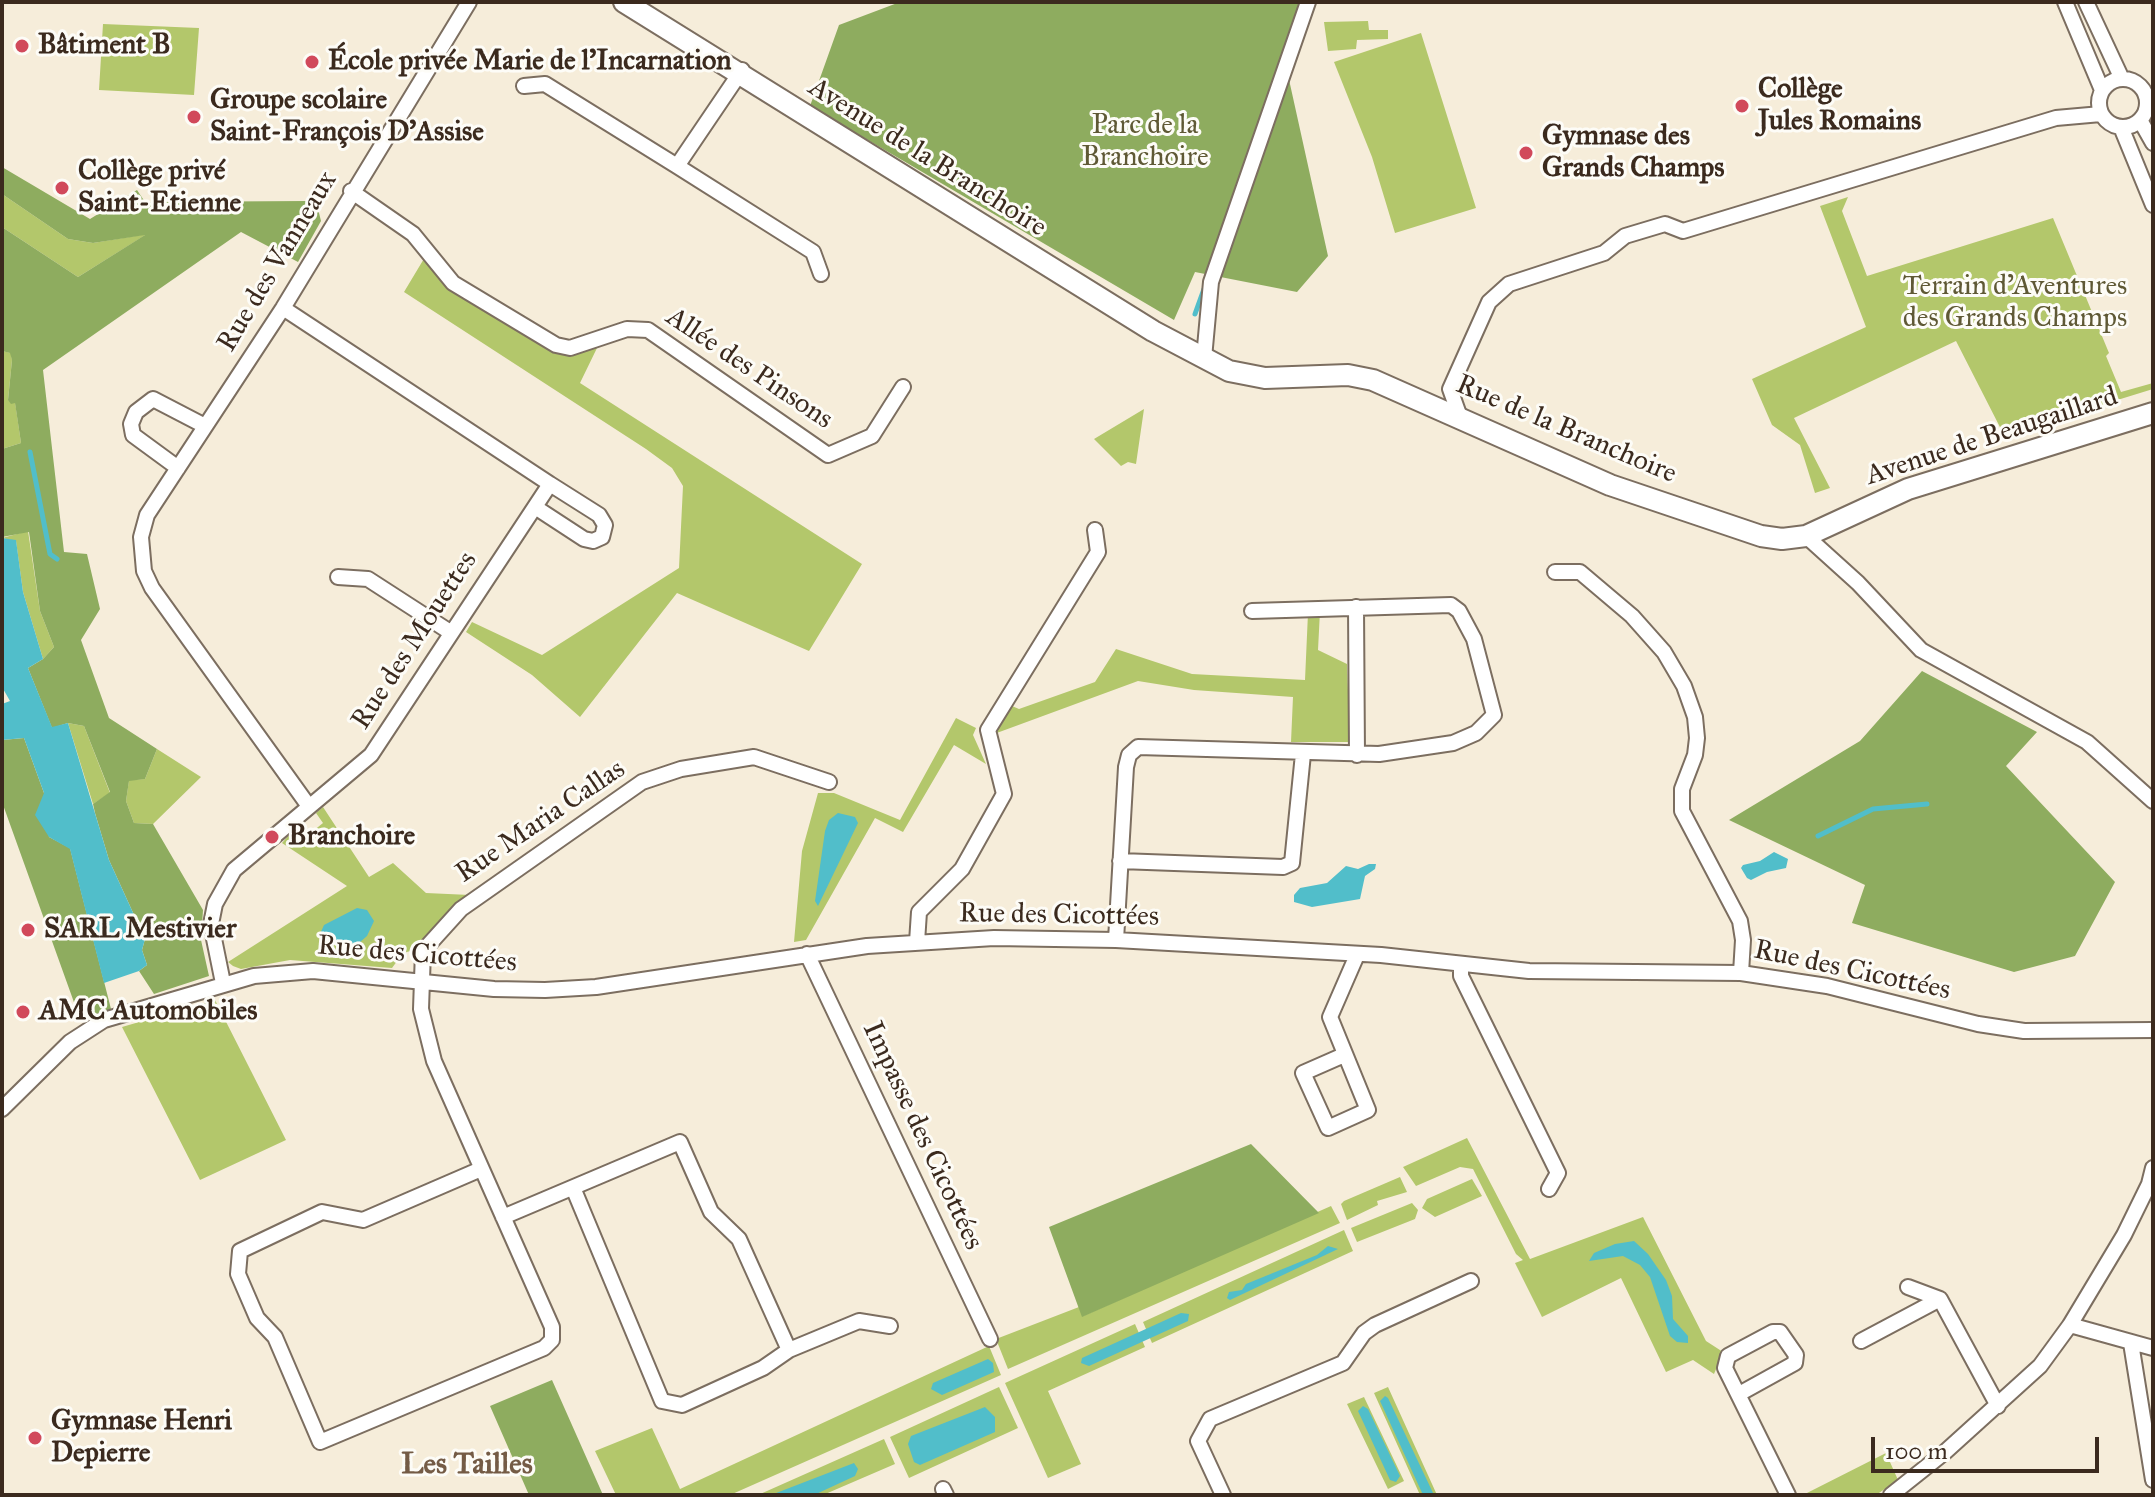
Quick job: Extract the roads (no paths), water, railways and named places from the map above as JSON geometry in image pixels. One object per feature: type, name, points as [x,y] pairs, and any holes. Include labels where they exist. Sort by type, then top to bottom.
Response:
[{"type":"main road","name":"Avenue de la Branchoire","points":[[624,2],[1204,358]]},
{"type":"main road","name":"Rue de la Branchoire","points":[[1204,358],[1247,376],[1348,375],[1373,380],[1626,491],[1768,538],[1806,536]]},
{"type":"main road","name":"Avenue de Beaugaillard","points":[[1806,536],[1908,489],[2153,413]]},
{"type":"street","name":"Rue des Vanneaux","points":[[308,805],[177,625],[144,571],[141,537],[147,515],[283,308],[351,191],[469,2]]},
{"type":"street","points":[[1204,358],[1211,282],[1308,2]]},
{"type":"street","points":[[2065,2],[2102,90]]},
{"type":"street","points":[[2086,2],[2122,79]]},
{"type":"street","points":[[677,166],[740,72]]},
{"type":"street","points":[[2122,79],[2136,83],[2149,92],[2146,110],[2140,120],[2121,127],[2109,123],[2101,114],[2099,102],[2102,90],[2111,82],[2122,79]]},
{"type":"street","points":[[524,86],[545,84],[813,252],[821,274]]},
{"type":"street","points":[[1460,417],[1450,389],[1489,302],[1509,284],[1604,253],[1625,236],[1665,224],[1683,231],[2056,118],[2101,114]]},
{"type":"street","points":[[2140,120],[2153,143]]},
{"type":"street","points":[[2121,127],[2153,205]]},
{"type":"street","name":"Allée des Pinsons","points":[[351,191],[413,234],[453,283],[556,345],[577,347],[627,329],[648,330],[828,455],[872,436],[903,387]]},
{"type":"street","points":[[283,308],[599,515],[605,525],[602,537],[593,541],[584,539],[535,507]]},
{"type":"street","points":[[178,468],[133,435],[131,424],[136,412],[153,399],[205,426]]},
{"type":"street","name":"Rue des Mouettes","points":[[223,983],[211,924],[222,888],[234,870],[371,755],[550,484]]},
{"type":"street","points":[[917,942],[919,912],[962,869],[1004,794],[988,730],[1098,552],[1095,530]]},
{"type":"street","points":[[1806,536],[1858,583],[1921,650],[2087,742],[2153,801]]},
{"type":"street","points":[[1555,572],[1580,572],[1632,616],[1664,652],[1684,686],[1695,717],[1697,738],[1695,755],[1682,789],[1682,811],[1740,921],[1743,940],[1741,973]]},
{"type":"street","points":[[338,577],[368,579],[450,632]]},
{"type":"street","points":[[1116,940],[1126,767],[1129,755],[1138,747],[1357,755],[1453,743],[1476,733],[1494,715],[1474,639],[1459,611],[1451,605],[1252,611]]},
{"type":"street","points":[[1356,607],[1357,755]]},
{"type":"street","points":[[1120,861],[1283,867],[1292,863],[1303,754]]},
{"type":"street","name":"Rue Maria Callas","points":[[481,1169],[363,1220],[322,1212],[240,1251],[238,1274],[257,1318],[275,1337],[320,1442],[544,1348],[552,1340],[552,1327],[434,1061],[421,1009],[423,951],[461,909],[642,782],[681,769],[754,757],[829,782]]},
{"type":"street","name":"Rue des Cicottées","points":[[2,1109],[85,1031],[104,1020],[223,983],[283,972],[313,971],[494,989],[596,987],[807,954],[917,942],[1033,938],[1116,940],[1573,972],[1741,973],[1827,986],[1978,1024],[2024,1031],[2153,1030]]},
{"type":"street","name":"Impasse des Cicottées","points":[[807,954],[990,1339]]},
{"type":"street","points":[[1344,1055],[1303,1073],[1328,1128],[1368,1110],[1330,1017],[1357,955]]},
{"type":"street","points":[[1461,964],[1461,976],[1558,1173],[1549,1189]]},
{"type":"street","points":[[503,1217],[574,1190],[680,1142],[711,1212],[739,1239],[789,1350]]},
{"type":"street","points":[[1891,1495],[1998,1406],[2040,1366],[2070,1325],[2124,1235],[2149,1184],[2153,1168]]},
{"type":"street","points":[[574,1190],[662,1401],[682,1405],[763,1368],[789,1350],[859,1321],[890,1326]]},
{"type":"street","points":[[1223,1495],[1198,1441],[1210,1419],[1343,1363],[1364,1333],[1375,1325],[1471,1281]]},
{"type":"street","points":[[1908,1287],[1940,1299],[1998,1406]]},
{"type":"street","points":[[1861,1341],[1940,1299]]},
{"type":"street","points":[[2070,1325],[2153,1348]]},
{"type":"street","points":[[1739,1394],[1795,1363],[1796,1355],[1780,1332],[1773,1332],[1728,1356],[1725,1368],[1788,1495]]},
{"type":"street","points":[[2131,1343],[2153,1480]]},
{"type":"water","points":[[2,538],[16,540],[23,592],[43,659],[28,668],[52,727],[68,723],[109,860],[145,939],[142,950],[147,965],[139,971],[104,983],[70,849],[49,837],[35,815],[44,793],[24,738],[2,740],[2,704],[10,701],[2,687]]},
{"type":"water","points":[[838,813],[855,817],[858,823],[818,906],[815,901],[825,831],[829,820]]},
{"type":"water","points":[[1774,852],[1788,859],[1786,868],[1751,880],[1747,878],[1741,868],[1743,865],[1760,861]]},
{"type":"water","points":[[1376,864],[1375,869],[1365,876],[1360,899],[1312,907],[1294,902],[1294,895],[1300,888],[1327,883],[1346,866],[1358,869]]},
{"type":"water","points":[[357,908],[367,910],[374,921],[367,936],[360,942],[347,945],[320,934],[324,925]]},
{"type":"water","points":[[1634,1241],[1648,1254],[1666,1280],[1672,1296],[1673,1319],[1688,1336],[1688,1343],[1677,1342],[1670,1336],[1650,1277],[1640,1265],[1623,1256],[1589,1261],[1594,1253],[1615,1244]]},
{"type":"water","points":[[1328,1246],[1338,1249],[1230,1300],[1227,1298],[1229,1292],[1242,1290],[1246,1284],[1317,1255]]},
{"type":"water","points":[[1181,1313],[1189,1314],[1188,1321],[1089,1366],[1081,1363],[1082,1358]]},
{"type":"water","points":[[988,1359],[993,1363],[994,1372],[942,1395],[931,1389],[933,1383]]},
{"type":"water","points":[[1385,1396],[1434,1495],[1423,1495],[1380,1401]]},
{"type":"water","points":[[1363,1406],[1368,1409],[1400,1476],[1396,1482],[1390,1480],[1358,1411]]},
{"type":"water","points":[[985,1407],[995,1417],[995,1432],[920,1465],[914,1462],[908,1444],[911,1436]]},
{"type":"water","points":[[854,1463],[858,1469],[855,1476],[814,1495],[771,1495]]},
{"type":"waterway","points":[[1195,314],[1204,289]]},
{"type":"waterway","points":[[30,452],[50,554],[57,559]]},
{"type":"waterway","points":[[1818,836],[1873,809],[1927,804]]},
{"type":"place","name":"Bâtiment B","points":[[22,46]]},
{"type":"place","name":"École privée Marie de l'Incarnation","points":[[312,62]]},
{"type":"place","name":"Collège Jules Romains","points":[[1742,106]]},
{"type":"place","name":"Groupe scolaire Saint-François D'Assise","points":[[194,117]]},
{"type":"place","name":"Gymnase des Grands Champs","points":[[1526,153]]},
{"type":"place","name":"Collège privé Saint-Etienne","points":[[62,188]]},
{"type":"place","name":"Branchoire","points":[[272,837]]},
{"type":"place","name":"SARL Mestivier","points":[[28,930]]},
{"type":"place","name":"AMC Automobiles","points":[[23,1012]]},
{"type":"place","name":"Gymnase Henri Depierre","points":[[35,1438]]},
{"type":"district","name":"Les Tailles","points":[[467,1466]]},
{"type":"park label","name":"Parc de la Branchoire","points":[[1145,142]]},
{"type":"park label","name":"Terrain d’Aventures des Grands Champs","points":[[2015,303]]}]
